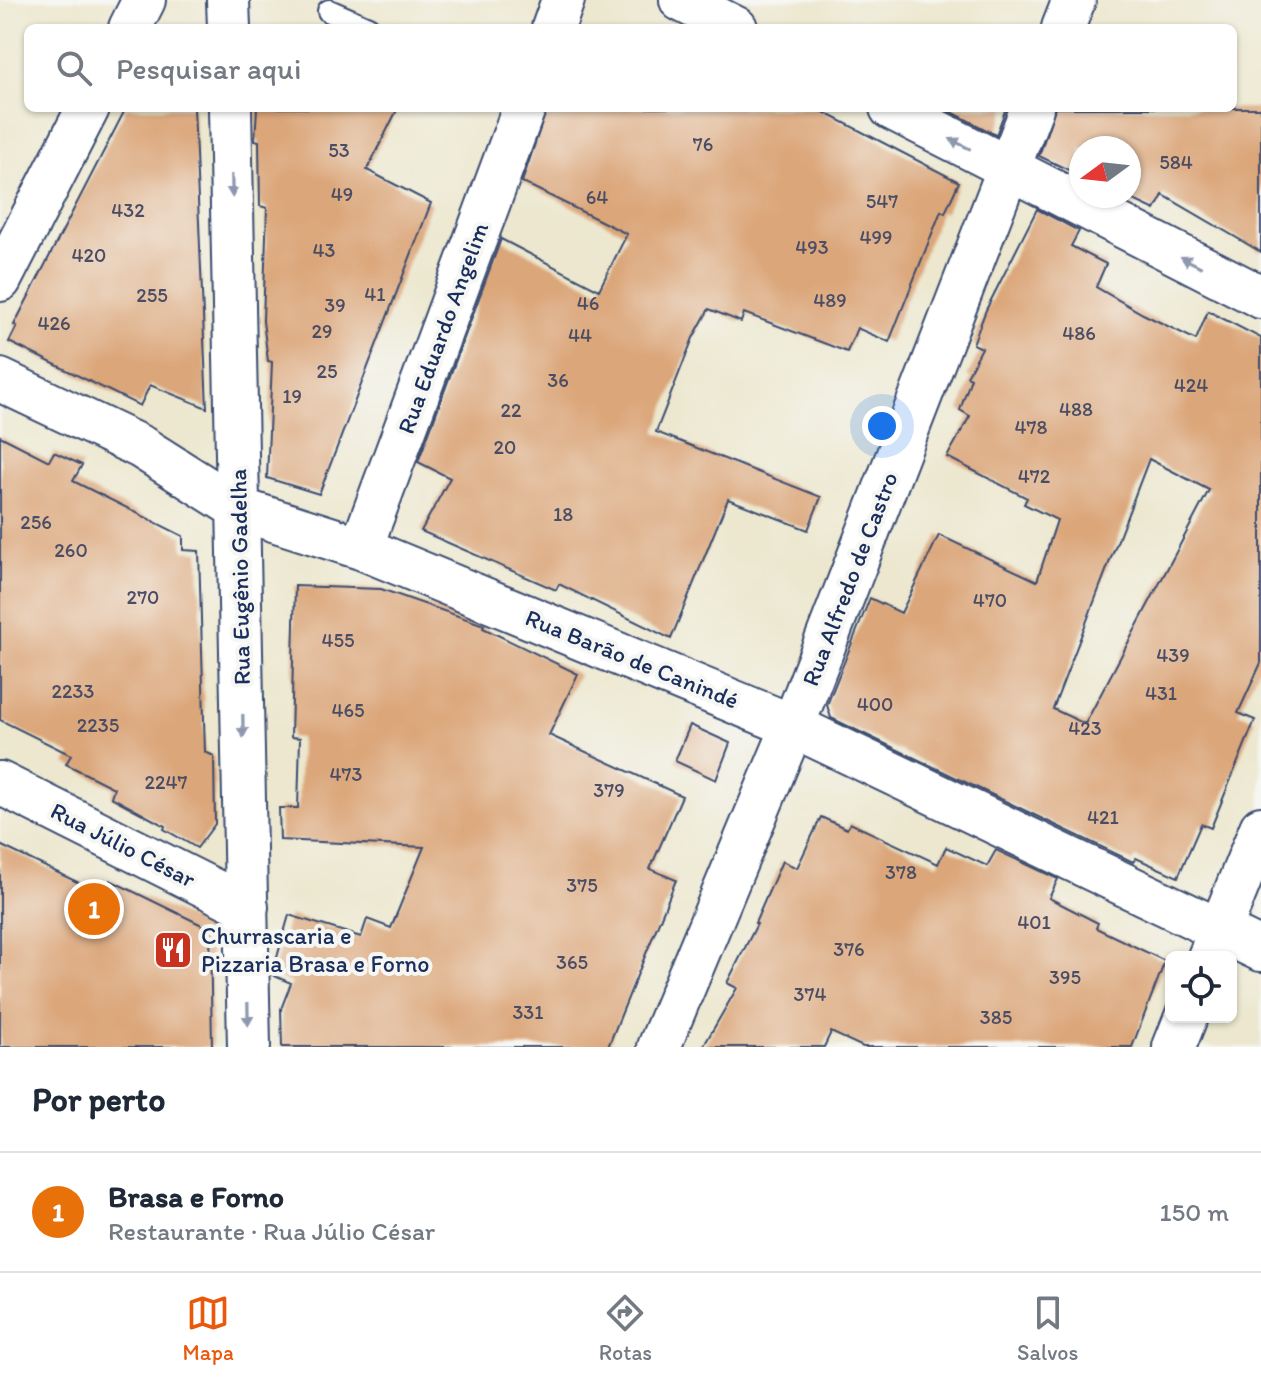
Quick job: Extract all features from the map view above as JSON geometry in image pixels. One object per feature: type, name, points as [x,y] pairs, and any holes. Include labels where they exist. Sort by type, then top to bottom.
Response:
[{"type":"street","points":[[132,24],[144,0]]},
{"type":"street","points":[[228,0],[229,24]]},
{"type":"street","points":[[554,24],[563,0]]},
{"type":"street","points":[[681,0],[728,24]]},
{"type":"street","points":[[1065,24],[1074,0]]},
{"type":"street","points":[[0,280],[86,112]]},
{"type":"street","name":"Rua Eugênio Gadelha","points":[[230,112],[249,1047]]},
{"type":"street","name":"Rua Eduardo Angelim","points":[[361,548],[523,112]]},
{"type":"street","points":[[899,112],[1261,297]]},
{"type":"street","name":"Rua Alfredo de Castro","points":[[659,1047],[793,726],[1030,112]]},
{"type":"street","name":"Rua Barão de Canindé","points":[[0,380],[141,447],[239,509],[361,548],[793,726],[1214,943],[1261,950]]},
{"type":"street","name":"Rua Júlio César","points":[[0,783],[247,907]]},
{"type":"street","points":[[1214,943],[1261,828]]},
{"type":"street","points":[[1174,1047],[1184,1023]]},
{"type":"lane","points":[[329,11],[359,24]]},
{"type":"building","points":[[1237,108],[1261,108],[1261,252],[1163,195],[1155,210],[1141,203],[1141,136],[1069,136],[1069,170],[1039,156],[1054,112],[1237,112]]},
{"type":"building","points":[[124,112],[194,112],[207,408],[150,385],[140,406],[9,342],[17,326],[14,325]]},
{"type":"building","points":[[257,112],[396,112],[367,170],[431,203],[319,494],[267,478],[272,362],[268,361],[263,321],[267,208],[260,206],[259,141],[255,140]]},
{"type":"building","points":[[546,112],[824,112],[959,182],[945,213],[941,211],[889,342],[857,328],[847,352],[744,313],[741,322],[709,309],[693,338],[656,432],[821,497],[808,530],[728,499],[671,639],[559,584],[556,590],[421,531],[450,478],[418,462],[501,239],[599,290],[627,234],[522,182]]},
{"type":"building","points":[[952,112],[1005,112],[996,135]]},
{"type":"building","points":[[1037,209],[1079,231],[1071,246],[1106,264],[1096,287],[1196,340],[1208,311],[1261,338],[1261,663],[1238,713],[1255,720],[1211,828],[1201,824],[1178,877],[1136,858],[1133,862],[831,718],[827,705],[870,598],[901,613],[939,535],[1037,581],[1057,520],[1024,504],[1027,498],[947,457],[970,416],[960,410],[971,378],[967,376],[982,348],[973,344],[986,310]],"holes":[[[1149,459],[1209,490],[1085,724],[1053,709]]]},
{"type":"building","points":[[0,436],[49,461],[54,452],[82,465],[73,481],[183,536],[183,550],[199,551],[205,752],[214,756],[215,824],[197,848],[164,829],[165,826],[111,797],[114,788],[66,764],[71,755],[0,720]]},
{"type":"building","points":[[295,586],[381,589],[484,625],[483,628],[578,674],[549,735],[682,796],[650,869],[676,880],[608,1047],[282,1047],[281,1009],[291,983],[272,975],[289,915],[361,937],[367,919],[391,928],[424,847],[280,840],[279,808],[298,808],[300,738],[291,737]]},
{"type":"building","points":[[690,725],[730,743],[716,780],[675,761]]},
{"type":"building","points":[[821,817],[847,829],[850,823],[938,864],[946,847],[987,866],[996,850],[1058,879],[1049,898],[1098,923],[1096,928],[1165,961],[1132,1047],[863,1047],[831,1032],[824,1047],[703,1047],[737,988],[727,983],[757,924],[782,861],[797,868]]},
{"type":"building","points":[[0,845],[102,894],[110,880],[210,929],[212,1047],[0,1047]]},
{"type":"place","name":"Brasa e Forno","points":[[94,909]]},
{"type":"place","name":"Churrascaria e Pizzaria Brasa e Forno","points":[[173,950]]}]
